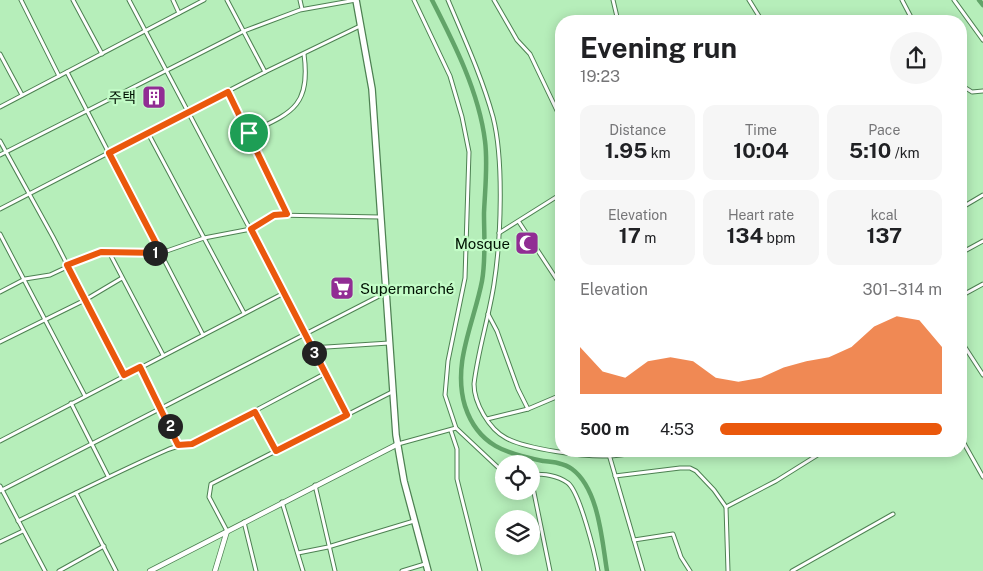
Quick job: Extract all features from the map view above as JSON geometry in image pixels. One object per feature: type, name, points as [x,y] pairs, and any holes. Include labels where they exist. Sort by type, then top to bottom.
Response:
[{"type":"highway","points":[[356,0],[372,89],[392,392],[398,444],[414,521],[428,571]]},
{"type":"street","points":[[21,0],[59,76]]},
{"type":"street","points":[[72,0],[102,54]]},
{"type":"street","points":[[129,0],[251,229],[347,415]]},
{"type":"street","points":[[173,0],[179,13]]},
{"type":"street","points":[[0,107],[204,0]]},
{"type":"street","points":[[227,0],[264,72]]},
{"type":"street","points":[[300,0],[302,9]]},
{"type":"street","points":[[0,155],[244,31],[302,9],[356,0]]},
{"type":"street","points":[[414,0],[450,76],[462,117],[468,152],[465,278],[448,361],[445,396],[456,428],[495,465]]},
{"type":"street","points":[[448,0],[483,85],[493,118],[500,202],[494,283],[474,384],[477,401],[487,419],[499,434],[516,442],[555,451]]},
{"type":"street","points":[[494,0],[517,40],[530,54],[555,106]]},
{"type":"street","points":[[613,0],[617,15]]},
{"type":"street","points":[[749,0],[758,15]]},
{"type":"street","points":[[902,0],[910,15]]},
{"type":"street","points":[[954,0],[965,15]]},
{"type":"street","points":[[967,18],[983,40]]},
{"type":"street","points":[[0,209],[264,72],[361,26]]},
{"type":"street","points":[[0,54],[22,95]]},
{"type":"street","points":[[249,133],[284,116],[297,105],[304,90],[306,74],[304,54]]},
{"type":"street","points":[[67,72],[203,335]]},
{"type":"street","points":[[967,89],[972,92],[983,91]]},
{"type":"street","points":[[228,92],[287,214]]},
{"type":"street","points":[[148,133],[244,313]]},
{"type":"street","points":[[0,141],[30,194],[124,375]]},
{"type":"street","points":[[967,204],[983,195]]},
{"type":"street","points":[[498,234],[555,198]]},
{"type":"street","points":[[0,292],[25,279],[50,274],[97,253],[161,253],[204,238],[251,229],[274,215],[381,217]]},
{"type":"street","points":[[519,222],[555,277]]},
{"type":"street","points":[[1,237],[25,279],[85,396]]},
{"type":"street","points":[[967,250],[983,241]]},
{"type":"street","points":[[108,252],[163,355]]},
{"type":"street","points":[[0,342],[85,300],[122,278]]},
{"type":"street","points":[[967,293],[983,284]]},
{"type":"street","points":[[0,440],[284,293]]},
{"type":"street","points":[[45,571],[1,489],[385,293]]},
{"type":"street","points":[[488,313],[528,410]]},
{"type":"street","points":[[311,348],[389,343]]},
{"type":"street","points":[[967,350],[983,374]]},
{"type":"street","points":[[140,367],[162,408],[178,445]]},
{"type":"street","points":[[18,521],[108,476],[178,445],[192,444],[326,373]]},
{"type":"street","points":[[215,571],[227,531],[210,497],[211,484],[392,392]]},
{"type":"street","points":[[487,419],[528,410],[555,398]]},
{"type":"street","points":[[71,403],[108,476]]},
{"type":"street","points":[[255,412],[276,451]]},
{"type":"street","points":[[150,571],[398,444],[451,431],[456,428]]},
{"type":"street","points":[[451,431],[457,449],[458,479],[480,571]]},
{"type":"street","points":[[967,449],[983,477]]},
{"type":"street","points":[[609,457],[643,571]]},
{"type":"street","points":[[726,508],[776,481],[814,457]]},
{"type":"street","points":[[615,476],[690,468],[714,490],[726,508],[728,571]]},
{"type":"street","points":[[540,474],[550,474],[571,487],[587,527],[598,571]]},
{"type":"street","points":[[315,485],[335,571]]},
{"type":"street","points":[[76,493],[116,571]]},
{"type":"street","points":[[535,500],[550,571]]},
{"type":"street","points":[[282,502],[303,571]]},
{"type":"street","points":[[792,571],[893,514]]},
{"type":"street","points":[[298,553],[328,547],[414,521]]},
{"type":"street","points":[[244,522],[256,571]]},
{"type":"street","points":[[0,542],[23,531]]},
{"type":"street","points":[[634,540],[674,534],[681,556],[689,571]]},
{"type":"street","points":[[59,571],[104,546]]},
{"type":"street","points":[[402,571],[426,564]]},
{"type":"waterway","points":[[432,0],[457,51],[471,86],[482,123],[486,150],[484,264],[482,281],[463,359],[461,374],[465,406],[478,430],[495,446],[517,455],[566,465],[581,478],[594,502],[598,516],[607,571]]},
{"type":"waterway","points":[[979,0],[983,5]]},
{"type":"place","name":"주택","points":[[154,97]]},
{"type":"place","name":"Mosque","points":[[527,243]]},
{"type":"place","name":"Supermarché","points":[[342,288]]},
{"type":"route","points":[[228,92],[249,133],[287,214],[269,217],[251,229],[347,415],[276,451],[255,412],[192,444],[178,445],[162,408],[140,367],[124,375],[67,265],[101,252],[161,253],[109,153],[228,92]]}]
